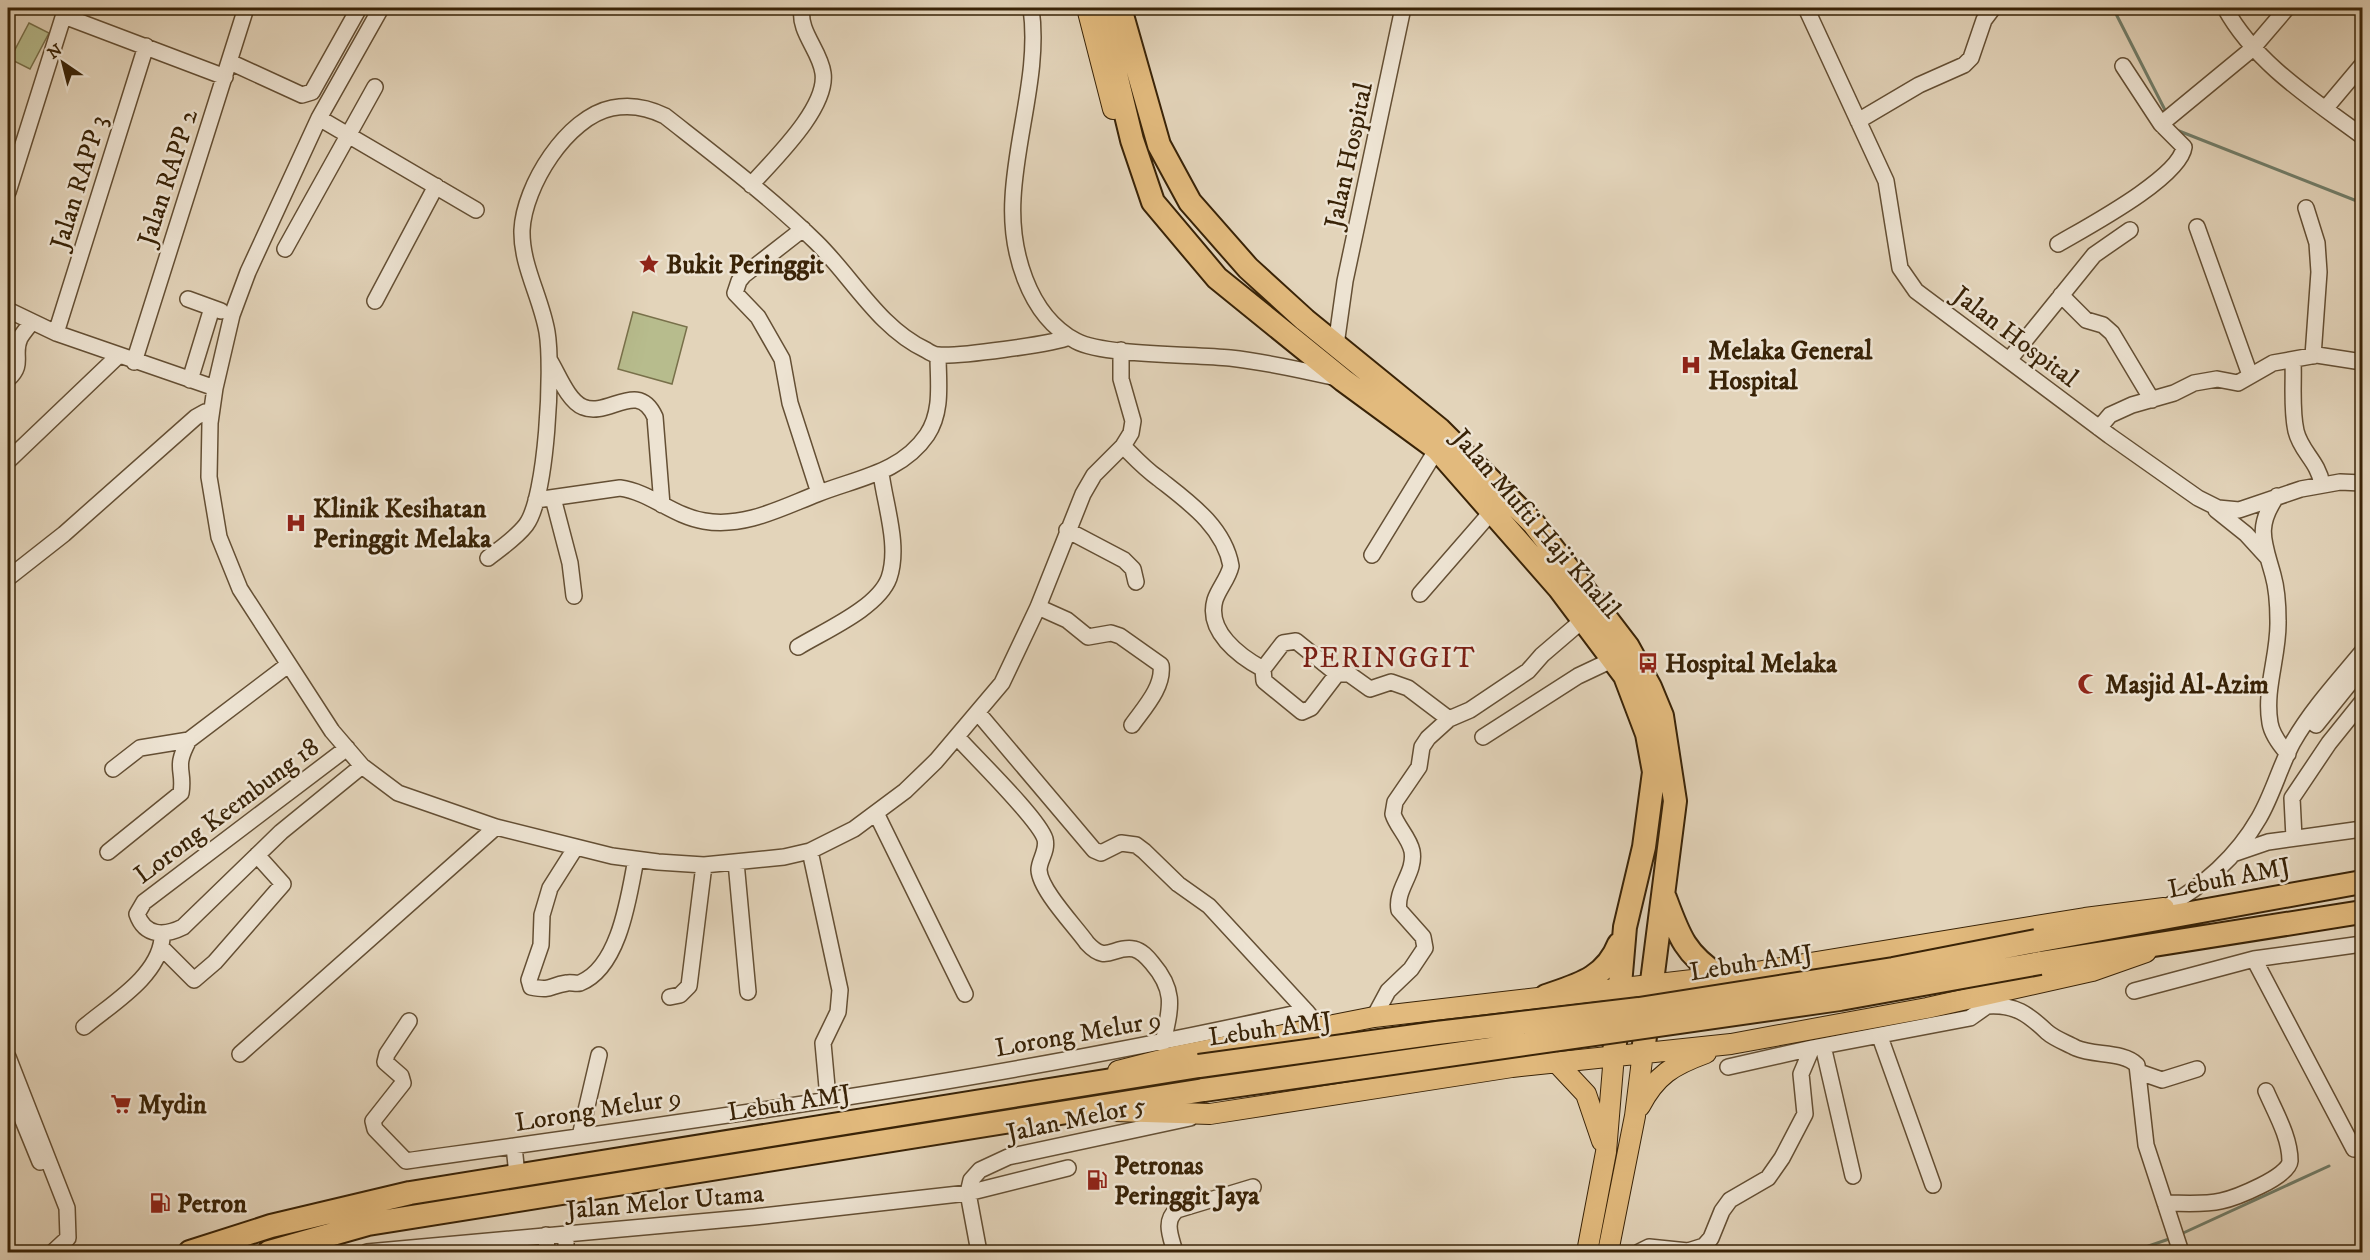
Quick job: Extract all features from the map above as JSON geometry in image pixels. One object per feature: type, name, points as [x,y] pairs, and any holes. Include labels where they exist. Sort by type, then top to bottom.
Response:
[{"type":"highway","points":[[1100,8],[1132,140],[1153,202]]},
{"type":"highway","name":"Jalan Mufti Haji Khalil","points":[[1120,8],[1159,145],[1190,202],[1229,249],[1316,328],[1439,429],[1526,516],[1568,567],[1640,667],[1662,716],[1675,801],[1665,897],[1643,1052]]},
{"type":"highway","name":"Jalan Mufti Haji Khalil","points":[[1153,202],[1217,278],[1343,380],[1437,449],[1493,510],[1584,619],[1614,658],[1634,695],[1647,734],[1654,772],[1644,847],[1625,927],[1614,1055]]},
{"type":"highway","name":"Lebuh AMJ","points":[[268,1252],[368,1224],[1071,1110],[1828,1000],[2241,904],[2362,882]]},
{"type":"highway","points":[[1665,897],[1681,941],[1692,956],[1719,976]]},
{"type":"highway","name":"Lebuh AMJ","points":[[190,1252],[337,1208],[410,1193],[986,1099],[1199,1066],[1437,1033],[1639,1009],[1893,969],[2038,952],[2168,941],[2362,912]]},
{"type":"highway","points":[[1546,996],[1589,980],[1600,972],[1615,955],[1625,927]]},
{"type":"main road","name":"Jalan Mufti Haji Khalil","points":[[1087,8],[1130,163],[1153,202]]},
{"type":"main road","points":[[1082,1084],[1127,1067],[1172,1046],[1312,1019],[1374,1017],[1744,974],[2073,920],[2165,908],[2241,904]]},
{"type":"main road","points":[[1071,1110],[1210,1114],[1512,1067],[1731,1044],[1986,1000],[2092,971],[2145,953],[2168,941]]},
{"type":"main road","points":[[1744,974],[1684,1004],[1678,1010],[1674,1020],[1679,1029],[1690,1035],[1753,1040]]},
{"type":"main road","points":[[1475,1005],[1562,1004],[1573,1006],[1586,1023],[1588,1034],[1586,1043],[1577,1050],[1512,1067]]},
{"type":"main road","points":[[1635,1116],[1654,1082],[1667,1072],[1683,1062],[1731,1044]]},
{"type":"main road","points":[[1611,1251],[1635,1116],[1643,1052]]},
{"type":"main road","points":[[1587,1252],[1606,1152],[1614,1055]]},
{"type":"main road","points":[[1556,1062],[1586,1094],[1606,1152]]},
{"type":"street","name":"Jalan RAPP 2","points":[[134,362],[246,8]]},
{"type":"street","points":[[230,62],[302,95],[307,95],[312,92],[359,8]]},
{"type":"street","points":[[381,8],[319,118],[273,214],[232,315],[211,412],[209,488],[219,537],[240,589],[332,731],[362,766],[398,793],[496,827],[576,847],[636,859],[704,864],[736,862],[810,851],[877,814],[906,791],[958,738],[1002,683],[1038,607],[1067,530],[1088,485],[1123,446],[1131,433],[1133,421],[1121,379],[1121,350]]},
{"type":"street","points":[[751,184],[800,127],[814,108],[821,90],[823,73],[803,25],[802,8]]},
{"type":"street","points":[[1031,8],[1033,45],[1012,199],[1015,242],[1030,290],[1048,317],[1069,337],[1091,346],[1231,358],[1290,367],[1343,380]]},
{"type":"street","name":"Jalan Hospital","points":[[1336,345],[1340,312],[1403,8]]},
{"type":"street","name":"Jalan Hospital","points":[[1806,8],[1886,181],[1897,256],[1907,280],[1916,291],[2099,428],[2198,498],[2217,508],[2232,511],[2322,484],[2362,483]]},
{"type":"street","points":[[1858,121],[1918,85],[1964,65],[1971,58],[1984,20],[1993,8]]},
{"type":"street","points":[[2225,8],[2252,49],[2362,136]]},
{"type":"street","points":[[2162,122],[2183,108],[2252,49],[2287,8]]},
{"type":"street","points":[[8,192],[65,12],[225,77]]},
{"type":"street","name":"Jalan RAPP 3","points":[[56,333],[146,45]]},
{"type":"street","points":[[2325,109],[2362,65]]},
{"type":"street","points":[[2058,244],[2128,202],[2165,175],[2183,152],[2184,147],[2162,122],[2123,66]]},
{"type":"street","points":[[285,249],[375,87]]},
{"type":"street","points":[[488,558],[527,524],[536,500],[550,400],[550,361],[546,330],[524,254],[522,231],[525,208],[533,186],[546,163],[566,138],[593,116],[612,108],[650,108],[665,116],[751,184],[803,229],[895,329],[916,345],[938,355],[1050,343],[1069,337]]},
{"type":"street","points":[[319,118],[476,210]]},
{"type":"street","points":[[375,301],[436,186]]},
{"type":"street","points":[[2306,208],[2317,243],[2319,272],[2313,356]]},
{"type":"street","points":[[2197,227],[2250,375]]},
{"type":"street","points":[[803,229],[744,275],[739,280],[735,293],[758,317],[782,359],[790,403],[819,493]]},
{"type":"street","points":[[2009,360],[2094,255],[2130,230]]},
{"type":"street","points":[[2061,295],[2086,320],[2103,325],[2112,333],[2152,400]]},
{"type":"street","points":[[188,300],[232,315]]},
{"type":"street","points":[[190,380],[212,308]]},
{"type":"street","points":[[8,310],[56,333],[117,357],[215,388]]},
{"type":"street","points":[[1316,328],[1340,312]]},
{"type":"street","points":[[8,379],[15,372],[18,363],[20,339],[32,322]]},
{"type":"street","points":[[536,500],[620,488],[639,493],[684,516],[724,523],[762,516],[819,493],[880,473],[918,447],[936,419],[938,355]]},
{"type":"street","points":[[2099,428],[2109,415],[2194,383],[2217,379],[2238,383],[2273,363],[2313,356],[2362,362]]},
{"type":"street","points":[[8,461],[117,357]]},
{"type":"street","points":[[550,361],[570,395],[584,408],[593,409],[632,400],[642,401],[651,408],[655,417],[662,505]]},
{"type":"street","points":[[2293,361],[2295,430],[2303,449],[2320,472],[2322,484]]},
{"type":"street","points":[[8,578],[64,534],[201,414],[211,412]]},
{"type":"street","points":[[1123,446],[1156,477],[1198,509],[1227,552],[1232,566],[1216,598],[1214,616],[1216,624],[1233,648],[1263,669]]},
{"type":"street","points":[[1372,555],[1437,449]]},
{"type":"street","points":[[798,647],[868,603],[888,579],[891,566],[891,529],[880,473]]},
{"type":"street","points":[[2277,496],[2268,508],[2262,529],[2267,557],[2274,576],[2278,623],[2270,692],[2270,724],[2273,735],[2288,754]]},
{"type":"street","points":[[553,498],[570,563],[574,596]]},
{"type":"street","points":[[2198,498],[2230,520],[2267,557]]},
{"type":"street","points":[[1420,594],[1493,510]]},
{"type":"street","points":[[1067,530],[1124,560],[1133,569],[1136,582]]},
{"type":"street","points":[[1038,607],[1066,620],[1088,637],[1112,633],[1120,636],[1161,666],[1160,680],[1132,725]]},
{"type":"street","points":[[1374,1017],[1388,991],[1411,969],[1425,948],[1424,937],[1399,910],[1400,894],[1411,870],[1412,850],[1393,813],[1395,802],[1419,767],[1422,747],[1449,719],[1470,710],[1528,671],[1542,655],[1584,619]]},
{"type":"street","points":[[1337,674],[1311,708],[1302,712],[1269,686],[1262,675],[1263,669],[1283,643],[1289,640],[1302,645],[1337,674],[1349,674],[1370,689],[1391,682],[1408,688],[1449,719]]},
{"type":"street","points":[[1483,737],[1578,676],[1614,658]]},
{"type":"street","points":[[2165,908],[2216,873],[2234,854],[2259,818],[2288,754],[2296,751],[2361,662]]},
{"type":"street","points":[[108,852],[181,793],[183,784],[179,761],[189,740],[288,665]]},
{"type":"street","points":[[2294,838],[2292,798],[2362,702]]},
{"type":"street","points":[[979,714],[1094,850],[1107,852],[1121,843],[1136,845],[1186,890],[1209,906],[1312,1019]]},
{"type":"street","points":[[958,738],[1031,818],[1045,839],[1045,851],[1039,869],[1043,883],[1087,943],[1094,950],[1103,954],[1129,949],[1142,952],[1165,980],[1170,993],[1172,1046]]},
{"type":"street","points":[[113,769],[140,748],[189,740]]},
{"type":"street","name":"Lorong Keembung 18","points":[[162,941],[139,921],[137,914],[144,902],[347,748]]},
{"type":"street","points":[[84,1027],[143,976],[162,941],[196,916],[280,832],[362,766]]},
{"type":"street","points":[[877,814],[965,994]]},
{"type":"street","points":[[240,1054],[496,827]]},
{"type":"street","points":[[2234,854],[2268,842],[2362,829]]},
{"type":"street","points":[[576,847],[550,888],[542,915],[541,945],[529,980],[531,987],[549,990],[567,983],[579,984],[591,976],[618,936],[636,859]]},
{"type":"street","points":[[810,851],[840,990],[838,1012],[823,1043],[828,1098]]},
{"type":"street","points":[[162,941],[194,980],[215,962],[283,884],[257,855]]},
{"type":"street","points":[[736,862],[748,992]]},
{"type":"street","points":[[670,997],[680,995],[689,986],[704,864]]},
{"type":"street","points":[[2134,992],[2254,959],[2362,944]]},
{"type":"street","points":[[2254,959],[2354,1149]]},
{"type":"street","points":[[1728,1067],[1818,1047],[1971,1018],[1986,1000],[2017,1008],[2063,1041],[2079,1049],[2127,1058],[2137,1065],[2146,1145],[2181,1252]]},
{"type":"street","name":"Lorong Melur 9","points":[[409,1021],[387,1054],[385,1062],[401,1076],[403,1083],[373,1121],[375,1129],[406,1161],[1172,1046]]},
{"type":"street","points":[[1880,1036],[1933,1185]]},
{"type":"street","points":[[1818,1047],[1853,1176]]},
{"type":"street","points":[[1639,1252],[1649,1247],[1688,1251],[1704,1246],[1711,1238],[1722,1211],[1730,1200],[1768,1178],[1782,1158],[1805,1114],[1802,1074],[1818,1047]]},
{"type":"street","points":[[580,1136],[599,1055]]},
{"type":"street","points":[[8,1057],[67,1208],[68,1238],[53,1252]]},
{"type":"street","points":[[2139,1072],[2162,1080],[2197,1069]]},
{"type":"street","points":[[982,1074],[986,1099]]},
{"type":"street","points":[[8,1083],[68,1238]]},
{"type":"street","points":[[2165,1203],[2206,1203],[2235,1197],[2271,1181],[2287,1168],[2290,1163],[2284,1134],[2266,1091]]},
{"type":"street","name":"Jalan Melor 5","points":[[968,1193],[972,1180],[980,1170],[1008,1156],[1210,1114]]},
{"type":"street","points":[[514,1146],[517,1175]]},
{"type":"street","name":"Jalan Melor Utama","points":[[367,1252],[754,1217],[968,1193],[1068,1168]]},
{"type":"street","points":[[1175,1252],[1168,1224],[1171,1214],[1177,1210],[1253,1187]]},
{"type":"street","points":[[968,1193],[979,1252]]},
{"type":"street","points":[[566,1234],[566,1252]]},
{"type":"street","points":[[546,1235],[547,1252]]},
{"type":"street","points":[[526,1236],[526,1252]]},
{"type":"green space","points":[[29,23],[49,33],[30,69],[10,59]]},
{"type":"green space","points":[[633,312],[687,327],[672,384],[618,369]]},
{"type":"waterway","points":[[2113,8],[2166,112]]},
{"type":"waterway","points":[[2174,129],[2362,203]]},
{"type":"waterway","points":[[2181,1234],[2329,1166]]},
{"type":"waterway","points":[[2131,1252],[2172,1238]]},
{"type":"place","name":"Bukit Peringgit","points":[[649,264]]},
{"type":"place","name":"Melaka General Hospital","points":[[1691,365]]},
{"type":"place","name":"Klinik Kesihatan Peringgit Melaka","points":[[296,523]]},
{"type":"place","name":"Hospital Melaka","points":[[1648,663]]},
{"type":"place","name":"Masjid Al-Azim","points":[[2088,684]]},
{"type":"place","name":"Mydin","points":[[121,1104]]},
{"type":"place","name":"Petronas Peringgit Jaya","points":[[1097,1180]]},
{"type":"place","name":"Petron","points":[[160,1203]]},
{"type":"district","name":"PERINGGIT","points":[[1389,657]]}]
